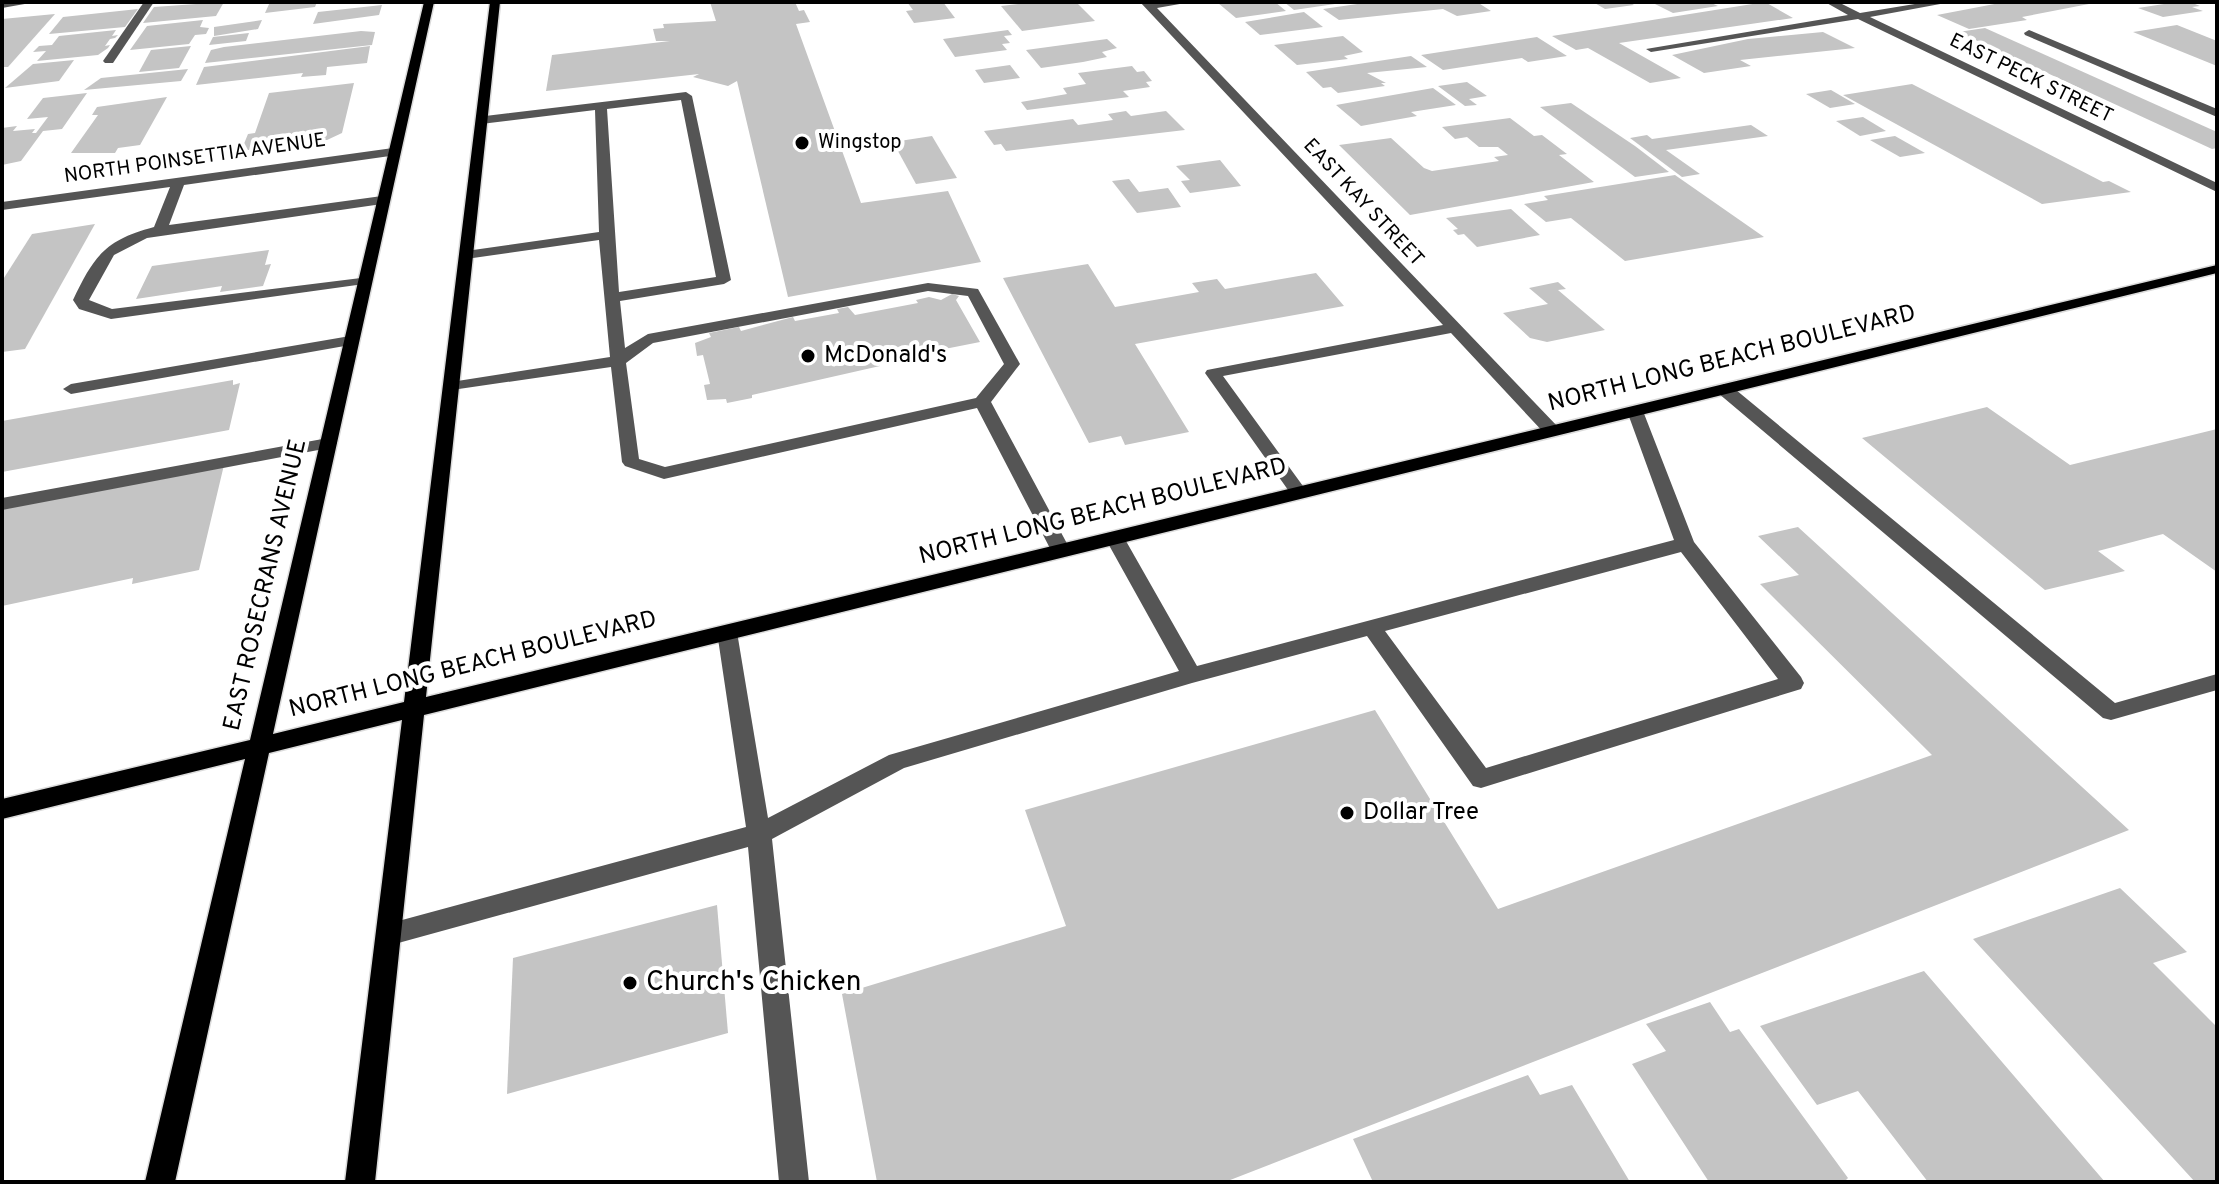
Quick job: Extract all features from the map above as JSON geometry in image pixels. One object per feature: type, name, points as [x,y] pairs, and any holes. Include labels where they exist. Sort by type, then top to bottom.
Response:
[{"type":"main road","name":"EAST ROSECRANS AVENUE","points":[[160,1182],[429,2]]},
{"type":"main road","points":[[360,1182],[391,934],[495,2]]},
{"type":"main road","name":"NORTH LONG BEACH BOULEVARD","points":[[2,809],[2217,269]]},
{"type":"street","points":[[2,5],[31,2]]},
{"type":"street","points":[[109,61],[149,2]]},
{"type":"street","points":[[1147,4],[1186,2]]},
{"type":"street","name":"EAST PECK STREET","points":[[1830,2],[2217,188]]},
{"type":"street","points":[[1651,49],[1946,2]]},
{"type":"street","name":"EAST KAY STREET","points":[[1147,4],[1552,431]]},
{"type":"street","points":[[2029,33],[2217,113]]},
{"type":"street","points":[[481,120],[686,96],[724,280],[612,298]]},
{"type":"street","points":[[451,387],[618,361],[648,339],[928,287],[973,292],[1012,364],[982,402],[664,473],[631,462],[618,361],[606,235],[601,106]]},
{"type":"street","name":"NORTH POINSETTIA AVENUE","points":[[2,206],[393,152]]},
{"type":"street","points":[[160,230],[178,182]]},
{"type":"street","points":[[364,280],[141,312],[111,314],[84,306],[81,300],[109,248],[133,236],[382,200]]},
{"type":"street","points":[[466,255],[606,235]]},
{"type":"street","points":[[1299,493],[1213,373],[1454,328]]},
{"type":"street","points":[[71,389],[350,341]]},
{"type":"street","points":[[1724,389],[2111,712],[2217,682]]},
{"type":"street","points":[[982,402],[1061,551]]},
{"type":"street","points":[[1372,628],[1481,779],[1793,683],[1685,544],[1635,411]]},
{"type":"street","points":[[2,504],[328,443]]},
{"type":"street","points":[[1115,538],[1192,675]]},
{"type":"street","points":[[391,934],[759,834],[897,761],[1192,675],[1685,544]]},
{"type":"street","points":[[727,632],[759,834],[794,1182]]},
{"type":"building","points":[[224,2],[216,16],[143,23],[154,7]]},
{"type":"building","points":[[270,2],[317,2],[315,7],[265,13]]},
{"type":"building","points":[[710,2],[795,2],[799,11],[804,10],[810,22],[796,24],[861,203],[948,191],[981,262],[788,297],[737,81],[728,86],[693,77],[699,74],[546,91],[552,55],[670,41],[656,41],[653,29],[664,28],[663,24],[716,21]]},
{"type":"building","points":[[907,2],[943,2],[955,18],[914,23],[906,11],[913,10]]},
{"type":"building","points":[[1076,2],[1095,21],[1022,31],[1001,6]]},
{"type":"building","points":[[1275,2],[1286,11],[1236,18],[1218,3]]},
{"type":"building","points":[[1284,2],[1335,2],[1335,4],[1294,10]]},
{"type":"building","points":[[1371,2],[1477,2],[1491,11],[1457,16],[1443,9],[1339,20],[1323,9]]},
{"type":"building","points":[[1593,2],[1629,2],[1634,5],[1605,9]]},
{"type":"building","points":[[1651,2],[1709,2],[1718,6],[1673,13]]},
{"type":"building","points":[[1765,2],[1793,18],[1619,43],[1681,78],[1650,83],[1588,48],[1576,50],[1552,36]]},
{"type":"building","points":[[2005,2],[2089,4],[2022,17],[2027,20],[1969,29],[1937,15]]},
{"type":"building","points":[[2190,2],[2200,6],[2192,7],[2203,11],[2163,17],[2138,8]]},
{"type":"building","points":[[382,5],[379,15],[313,24],[318,12]]},
{"type":"building","points":[[138,9],[125,27],[49,34],[63,17]]},
{"type":"building","points":[[1304,12],[1323,27],[1260,35],[1245,22]]},
{"type":"building","points":[[55,14],[8,67],[2,67],[2,19]]},
{"type":"building","points":[[203,20],[200,27],[209,28],[206,34],[195,35],[189,44],[130,50],[147,26]]},
{"type":"building","points":[[262,20],[258,29],[214,36],[214,27]]},
{"type":"building","points":[[2177,25],[2217,41],[2217,66],[2133,32]]},
{"type":"building","points":[[1985,28],[2217,132],[2217,148],[2212,149],[1958,32]]},
{"type":"building","points":[[116,30],[112,36],[118,35],[110,39],[105,46],[110,45],[108,48],[98,55],[37,61],[46,51],[33,52],[39,46],[52,45],[59,36]]},
{"type":"building","points":[[1008,30],[1012,35],[1004,36],[1010,43],[1002,44],[1007,50],[955,57],[943,39]]},
{"type":"building","points":[[375,32],[372,45],[205,63],[211,50],[224,47]]},
{"type":"building","points":[[1823,32],[1855,48],[1740,60],[1751,66],[1704,73],[1672,55],[1748,39]]},
{"type":"building","points":[[249,33],[246,41],[209,45],[213,37]]},
{"type":"building","points":[[1343,36],[1363,52],[1344,56],[1348,59],[1297,65],[1274,45]]},
{"type":"building","points":[[1537,37],[1567,56],[1528,62],[1522,58],[1443,70],[1421,55]]},
{"type":"building","points":[[1107,39],[1117,48],[1102,52],[1107,57],[1041,68],[1026,50]]},
{"type":"building","points":[[191,46],[179,68],[139,72],[151,50]]},
{"type":"building","points":[[370,46],[367,63],[327,67],[326,75],[301,77],[303,73],[196,85],[204,67]]},
{"type":"building","points":[[1411,56],[1427,67],[1367,73],[1386,83],[1381,83],[1385,86],[1338,93],[1331,87],[1323,88],[1306,72]]},
{"type":"building","points":[[74,60],[59,81],[5,88],[33,64]]},
{"type":"building","points":[[1010,65],[1020,78],[984,83],[975,70]]},
{"type":"building","points":[[1132,66],[1137,72],[1144,71],[1152,81],[1146,82],[1150,87],[1123,91],[1129,97],[1027,110],[1021,102],[1067,94],[1063,88],[1086,84],[1078,73]]},
{"type":"building","points":[[188,69],[181,81],[84,90],[101,78]]},
{"type":"building","points":[[1467,82],[1487,96],[1469,99],[1477,105],[1465,106],[1438,86]]},
{"type":"building","points":[[354,83],[342,133],[327,140],[241,151],[248,134],[255,133],[269,93]]},
{"type":"building","points":[[1912,84],[2103,182],[2109,181],[2131,192],[2042,204],[1843,95]]},
{"type":"building","points":[[1433,88],[1456,105],[1411,112],[1417,116],[1361,126],[1336,105]]},
{"type":"building","points":[[1831,90],[1855,104],[1830,108],[1806,94]]},
{"type":"building","points":[[87,93],[62,129],[43,131],[21,161],[2,165],[2,128],[17,126],[13,131],[35,129],[32,133],[36,133],[48,117],[27,119],[43,98]]},
{"type":"building","points":[[167,97],[140,145],[118,148],[115,153],[71,153],[98,115],[92,115],[97,107]]},
{"type":"building","points":[[1571,103],[1669,172],[1635,177],[1540,107]]},
{"type":"building","points":[[1126,111],[1131,116],[1166,111],[1185,130],[1006,151],[1001,144],[994,145],[984,131],[1073,119],[1078,125],[1113,120],[1108,114]]},
{"type":"building","points":[[1863,117],[1886,131],[1860,136],[1836,121]]},
{"type":"building","points":[[1510,118],[1534,136],[1542,135],[1567,154],[1559,155],[1594,182],[1410,215],[1339,145],[1391,138],[1424,168],[1432,171],[1499,161],[1494,157],[1508,155],[1498,147],[1479,147],[1467,137],[1455,139],[1442,127]]},
{"type":"building","points":[[1751,125],[1768,136],[1666,150],[1700,174],[1682,177],[1630,138],[1647,135],[1652,139]]},
{"type":"building","points":[[932,136],[957,178],[916,184],[893,142]]},
{"type":"building","points":[[1895,136],[1925,153],[1900,157],[1870,140]]},
{"type":"building","points":[[1220,160],[1241,186],[1190,193],[1181,181],[1190,180],[1176,166]]},
{"type":"building","points":[[1675,175],[1764,237],[1625,261],[1571,218],[1546,222],[1524,204],[1548,200],[1544,196]]},
{"type":"building","points":[[1129,179],[1139,192],[1168,188],[1181,207],[1137,213],[1112,181]]},
{"type":"building","points":[[1511,209],[1540,235],[1477,247],[1464,234],[1458,235],[1453,230],[1458,229],[1446,218]]},
{"type":"building","points":[[95,224],[25,349],[2,352],[2,281],[32,234]]},
{"type":"building","points":[[269,250],[265,265],[271,264],[263,286],[220,292],[222,286],[136,299],[152,266]]},
{"type":"building","points":[[1088,264],[1115,307],[1199,292],[1192,283],[1217,279],[1225,289],[1316,273],[1344,306],[1135,344],[1189,432],[1125,445],[1121,436],[1089,443],[1003,278]]},
{"type":"building","points":[[1558,282],[1566,289],[1558,290],[1605,330],[1547,342],[1530,338],[1503,313],[1548,304],[1529,288]]},
{"type":"building","points":[[952,294],[959,296],[956,300],[980,342],[879,362],[880,366],[752,395],[752,398],[727,403],[726,399],[707,400],[704,385],[710,384],[703,355],[697,356],[695,343],[711,337],[709,333],[739,327],[741,331],[793,317],[795,321],[839,313],[837,309],[848,307],[855,315],[918,303],[916,300],[929,297],[941,300]]},
{"type":"building","points":[[233,380],[233,385],[240,383],[229,430],[2,472],[2,421]]},
{"type":"building","points":[[1987,407],[2070,465],[2217,429],[2217,572],[2163,534],[2098,551],[2125,571],[2045,590],[1862,438]]},
{"type":"building","points":[[224,465],[199,570],[132,584],[133,578],[2,606],[2,507]]},
{"type":"building","points":[[1798,527],[2129,830],[1225,1182],[877,1182],[842,994],[1066,926],[1025,810],[1375,710],[1498,909],[1932,755],[1760,584],[1799,575],[1758,536]]},
{"type":"building","points":[[2120,888],[2187,952],[2153,963],[2217,1027],[2217,1182],[2195,1182],[1973,939]]},
{"type":"building","points":[[717,905],[728,1033],[507,1094],[513,958]]},
{"type":"building","points":[[1924,971],[2105,1182],[1928,1182],[1858,1091],[1817,1105],[1760,1026]]},
{"type":"building","points":[[1710,1002],[1730,1032],[1739,1029],[1848,1178],[1844,1182],[1709,1182],[1632,1064],[1666,1051],[1646,1024]]},
{"type":"building","points":[[1528,1075],[1540,1095],[1572,1085],[1630,1182],[1373,1182],[1353,1139]]},
{"type":"place","name":"Wingstop","points":[[802,143]]},
{"type":"place","name":"McDonald's","points":[[808,356]]},
{"type":"place","name":"Dollar Tree","points":[[1347,813]]},
{"type":"place","name":"Church's Chicken","points":[[630,983]]}]
